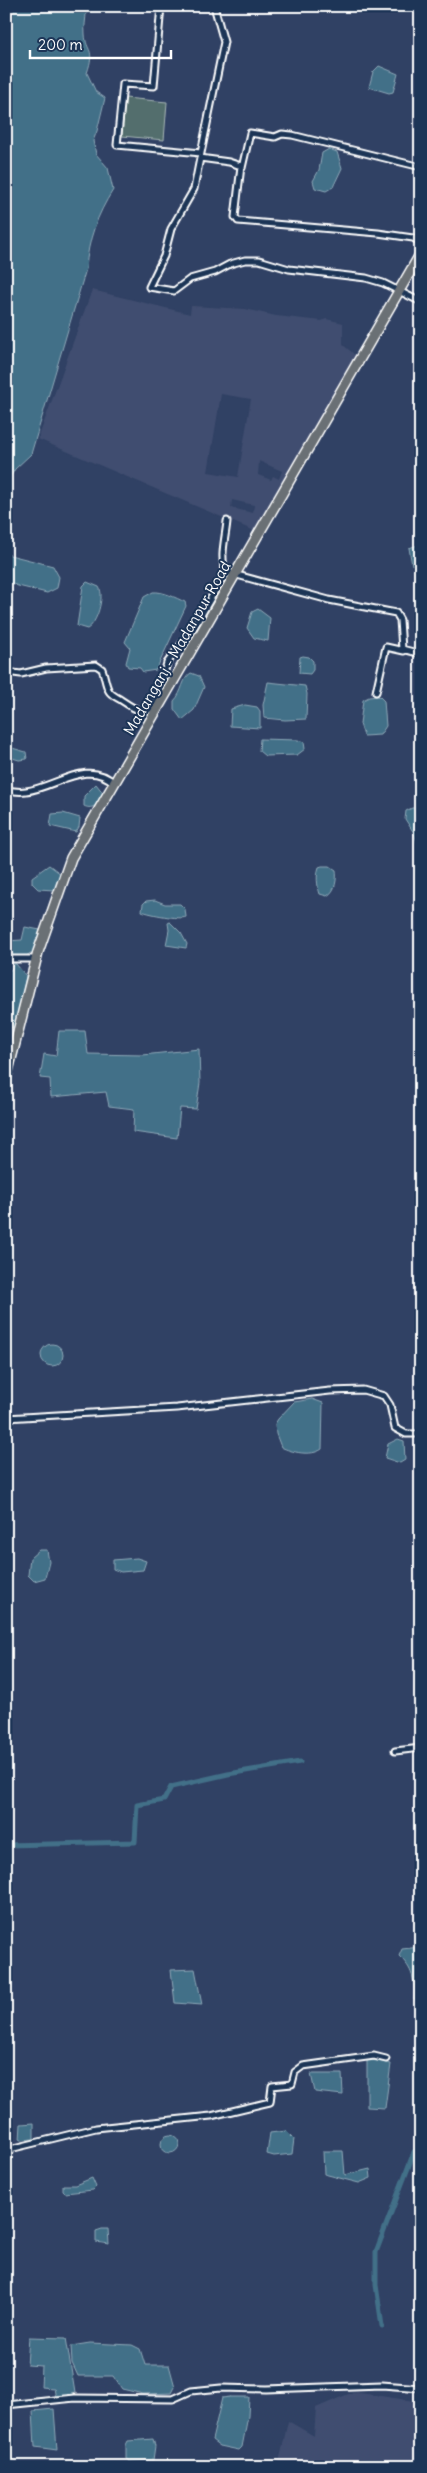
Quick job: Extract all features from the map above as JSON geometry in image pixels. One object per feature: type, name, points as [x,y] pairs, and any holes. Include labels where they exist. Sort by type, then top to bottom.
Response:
[{"type":"main road","name":"Madanganj - Madanpur Road","points":[[6,1079],[36,959],[54,901],[71,858],[421,253]]},
{"type":"street","points":[[162,6],[154,86],[123,84],[117,145],[201,156],[229,162],[241,166],[242,169]]},
{"type":"street","points":[[214,6],[224,42],[194,189],[171,229],[164,256],[149,287],[174,291],[190,279],[215,272],[230,264],[245,260],[259,260],[288,269],[366,278],[383,283],[421,302]]},
{"type":"street","points":[[421,167],[292,134],[282,134],[275,137],[250,133],[242,169],[235,219],[378,233],[413,238],[421,243]]},
{"type":"street","points":[[227,521],[224,549],[224,567],[226,572],[329,600],[396,613],[400,620],[400,646],[404,651]]},
{"type":"street","points":[[6,672],[21,674],[46,668],[96,665],[102,669],[112,695],[130,707],[142,711],[150,710],[155,705],[170,656],[182,646],[226,572]]},
{"type":"street","points":[[376,692],[386,647],[421,654]]},
{"type":"street","points":[[6,790],[24,792],[87,773],[104,776],[114,784]]},
{"type":"street","points":[[6,958],[36,959]]},
{"type":"street","points":[[6,1418],[177,1408],[348,1390],[384,1396],[390,1405],[395,1428],[406,1434],[421,1434]]},
{"type":"street","points":[[395,1751],[421,1748]]},
{"type":"street","points":[[6,2150],[96,2128],[233,2113],[270,2102],[272,2086],[292,2084],[295,2072],[303,2066],[374,2056],[386,2060]]},
{"type":"street","points":[[6,2405],[75,2398],[173,2399],[199,2390],[221,2388],[266,2389],[382,2385],[421,2388]]},
{"type":"shaded area","points":[[6,6],[110,6],[86,13],[85,31],[91,54],[87,73],[96,92],[105,98],[93,141],[96,154],[108,168],[113,190],[94,228],[86,269],[31,454],[15,469],[6,484]]},
{"type":"shaded area","points":[[379,66],[398,74],[393,92],[389,93],[369,87],[373,72]]},
{"type":"shaded area","points":[[329,149],[337,152],[342,168],[333,187],[326,191],[315,188],[313,181],[319,170],[322,153]]},
{"type":"shaded area","points":[[92,290],[190,314],[191,306],[245,309],[276,316],[322,321],[326,319],[343,323],[343,345],[360,359],[257,532],[38,439]],"holes":[[[221,394],[251,399],[238,477],[208,472]],[[259,461],[282,471],[279,479],[273,476],[271,480],[258,475]],[[232,500],[254,505],[253,513],[231,508]]]},
{"type":"shaded area","points":[[421,544],[421,557],[412,565],[409,548]]},
{"type":"shaded area","points":[[6,554],[53,566],[59,577],[57,588],[47,593],[6,581]]},
{"type":"shaded area","points":[[87,582],[99,587],[101,597],[97,616],[87,629],[77,626],[83,586]]},
{"type":"shaded area","points":[[153,592],[174,597],[185,602],[186,606],[156,670],[143,672],[140,668],[128,667],[126,663],[130,648],[125,642],[144,597]]},
{"type":"shaded area","points":[[258,609],[270,618],[268,641],[254,638],[247,628],[252,612]]},
{"type":"shaded area","points":[[300,657],[309,657],[313,661],[313,670],[310,674],[299,673]]},
{"type":"shaded area","points":[[191,673],[199,676],[204,687],[194,710],[182,720],[174,709],[174,701],[186,678]]},
{"type":"shaded area","points":[[268,682],[305,686],[307,694],[306,719],[264,718],[263,705]]},
{"type":"shaded area","points":[[379,696],[384,701],[386,726],[380,735],[364,736],[360,724],[363,700]]},
{"type":"shaded area","points":[[245,705],[257,707],[260,711],[260,728],[230,726],[231,709]]},
{"type":"shaded area","points":[[260,739],[298,740],[304,742],[305,749],[297,755],[265,756],[259,751]]},
{"type":"shaded area","points":[[6,743],[12,748],[26,752],[27,759],[19,760],[6,756]]},
{"type":"shaded area","points":[[96,784],[104,794],[103,797],[93,807],[84,806],[84,796]]},
{"type":"shaded area","points":[[412,808],[421,808],[421,854],[414,833],[405,819],[406,811]]},
{"type":"shaded area","points":[[63,813],[80,818],[79,827],[76,832],[50,826],[52,814]]},
{"type":"shaded area","points":[[49,865],[61,874],[59,886],[54,890],[38,889],[32,883],[32,877]]},
{"type":"shaded area","points":[[322,866],[330,866],[336,870],[334,888],[327,896],[320,894],[318,884],[318,870]]},
{"type":"shaded area","points":[[155,900],[165,904],[180,904],[185,909],[186,917],[171,917],[142,911],[143,904],[146,901]]},
{"type":"shaded area","points":[[170,922],[181,933],[187,944],[186,948],[166,945],[169,930],[168,923]]},
{"type":"shaded area","points":[[25,927],[40,930],[35,950],[26,956],[6,955],[6,941],[22,940]]},
{"type":"shaded area","points":[[13,964],[16,964],[26,976],[17,1023],[14,1027],[6,1028],[6,970],[11,970]]},
{"type":"shaded area","points":[[59,1031],[85,1031],[88,1054],[143,1055],[199,1049],[200,1083],[196,1109],[180,1108],[177,1138],[133,1132],[134,1109],[109,1106],[106,1092],[51,1097],[50,1079],[40,1078],[44,1054],[56,1056]]},
{"type":"shaded area","points":[[52,1344],[60,1347],[63,1355],[60,1363],[52,1366],[44,1363],[41,1355],[44,1347]]},
{"type":"shaded area","points":[[312,1399],[323,1403],[322,1449],[307,1453],[290,1451],[281,1447],[276,1434],[275,1424],[278,1419],[294,1402]]},
{"type":"shaded area","points":[[398,1439],[404,1441],[405,1460],[400,1463],[385,1458],[388,1444]]},
{"type":"shaded area","points":[[39,1550],[47,1550],[49,1562],[45,1578],[34,1581],[28,1575],[30,1558]]},
{"type":"shaded area","points":[[137,1558],[146,1561],[143,1570],[121,1572],[113,1569],[113,1560]]},
{"type":"shaded area","points":[[421,1947],[421,1999],[414,2000],[412,1975],[399,1956],[402,1949]]},
{"type":"shaded area","points":[[195,1969],[202,2005],[175,2003],[171,1970]]},
{"type":"shaded area","points":[[367,2059],[391,2064],[385,2108],[367,2107]]},
{"type":"shaded area","points":[[311,2074],[342,2074],[343,2095],[315,2092]]},
{"type":"shaded area","points":[[34,2123],[34,2139],[20,2140],[21,2124]]},
{"type":"shaded area","points":[[286,2131],[294,2139],[292,2154],[274,2156],[267,2154],[270,2133]]},
{"type":"shaded area","points":[[170,2135],[176,2138],[179,2144],[176,2150],[170,2153],[164,2150],[161,2144],[164,2138]]},
{"type":"shaded area","points":[[323,2151],[343,2151],[345,2175],[370,2169],[371,2178],[359,2183],[324,2174]]},
{"type":"shaded area","points":[[92,2178],[96,2187],[93,2190],[65,2193],[63,2191],[63,2185],[75,2185]]},
{"type":"shaded area","points":[[108,2229],[109,2244],[96,2242],[96,2231]]},
{"type":"shaded area","points":[[29,2337],[66,2338],[75,2393],[56,2399],[54,2388],[41,2387],[42,2366],[27,2365]]},
{"type":"shaded area","points":[[90,2343],[132,2345],[140,2349],[145,2365],[169,2365],[175,2387],[172,2393],[143,2394],[122,2389],[113,2376],[78,2376],[72,2363],[71,2346]]},
{"type":"shaded area","points":[[353,2392],[421,2402],[421,2467],[278,2467],[288,2421],[314,2436],[316,2408]]},
{"type":"shaded area","points":[[249,2397],[248,2416],[242,2447],[239,2450],[220,2446],[212,2440],[222,2398]]},
{"type":"shaded area","points":[[54,2409],[57,2450],[35,2447],[33,2411]]},
{"type":"shaded area","points":[[153,2439],[155,2446],[153,2460],[129,2461],[126,2459],[126,2445],[128,2441]]},
{"type":"green space","points":[[125,98],[167,102],[164,140],[122,136]]},
{"type":"waterway","points":[[6,1845],[135,1842],[137,1805],[164,1800],[171,1787],[228,1774],[300,1762]]},
{"type":"waterway","points":[[382,2326],[376,2285],[376,2252],[414,2152],[421,2148]]}]
